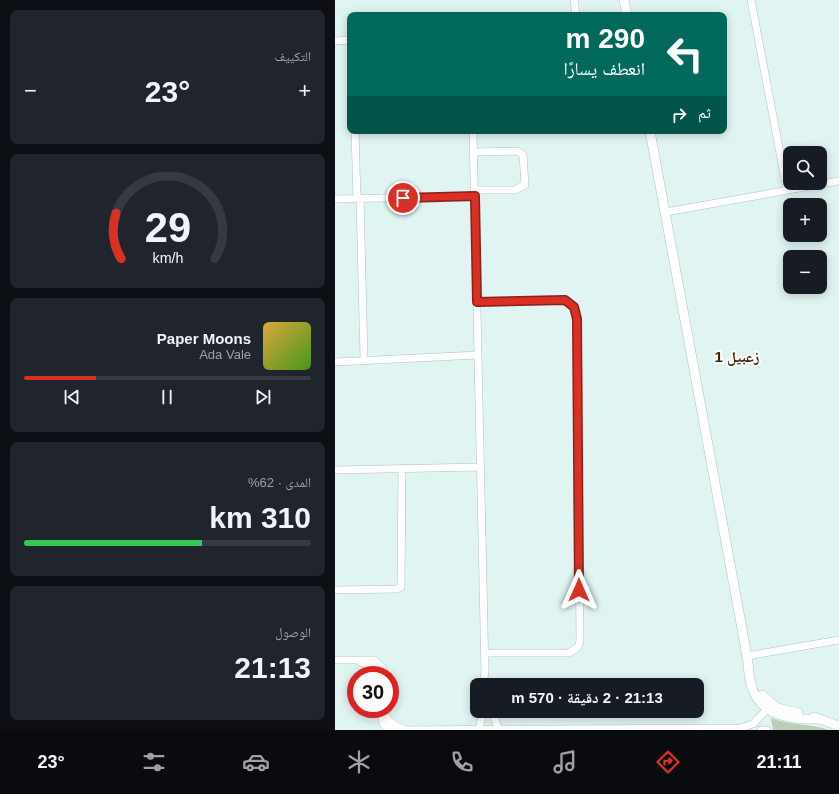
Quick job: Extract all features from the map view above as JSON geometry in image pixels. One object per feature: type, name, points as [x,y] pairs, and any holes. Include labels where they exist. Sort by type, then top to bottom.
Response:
[{"type":"street","points":[[574,0],[576,12]]},
{"type":"street","points":[[624,0],[626,12]]},
{"type":"street","points":[[751,0],[783,169]]},
{"type":"street","points":[[335,41],[347,40]]},
{"type":"street","points":[[355,134],[359,198],[364,359]]},
{"type":"street","points":[[473,134],[479,355],[484,678]]},
{"type":"street","points":[[651,134],[751,684],[754,692],[769,706],[785,717],[819,719],[839,726]]},
{"type":"street","points":[[335,199],[515,190],[525,185],[523,155],[518,151],[474,152]]},
{"type":"street","points":[[827,183],[839,181]]},
{"type":"street","points":[[666,212],[787,190]]},
{"type":"street","points":[[477,302],[565,300],[574,307],[577,319],[580,641],[578,646],[569,653],[484,653]]},
{"type":"street","points":[[335,362],[364,359],[479,355]]},
{"type":"street","points":[[335,470],[481,467]]},
{"type":"street","points":[[335,590],[397,589],[401,587],[402,468]]},
{"type":"street","points":[[747,656],[839,640]]},
{"type":"street","points":[[335,660],[374,660],[381,666]]},
{"type":"street","points":[[354,660],[373,666]]},
{"type":"street","points":[[485,672],[487,678]]},
{"type":"street","points":[[391,730],[384,726],[382,722],[382,709],[388,720],[401,730],[498,728],[740,728],[753,724],[769,706]]},
{"type":"street","points":[[479,729],[481,718]]},
{"type":"street","points":[[494,718],[498,728]]},
{"type":"street","points":[[761,730],[767,730]]},
{"type":"green space","points":[[771,718],[778,721],[815,726],[829,730],[773,730]]},
{"type":"district","name":"زعبيل 1","points":[[737,356]]},
{"type":"route","points":[[403,198],[475,196],[477,302],[565,300],[574,307],[577,313],[579,590]]}]
